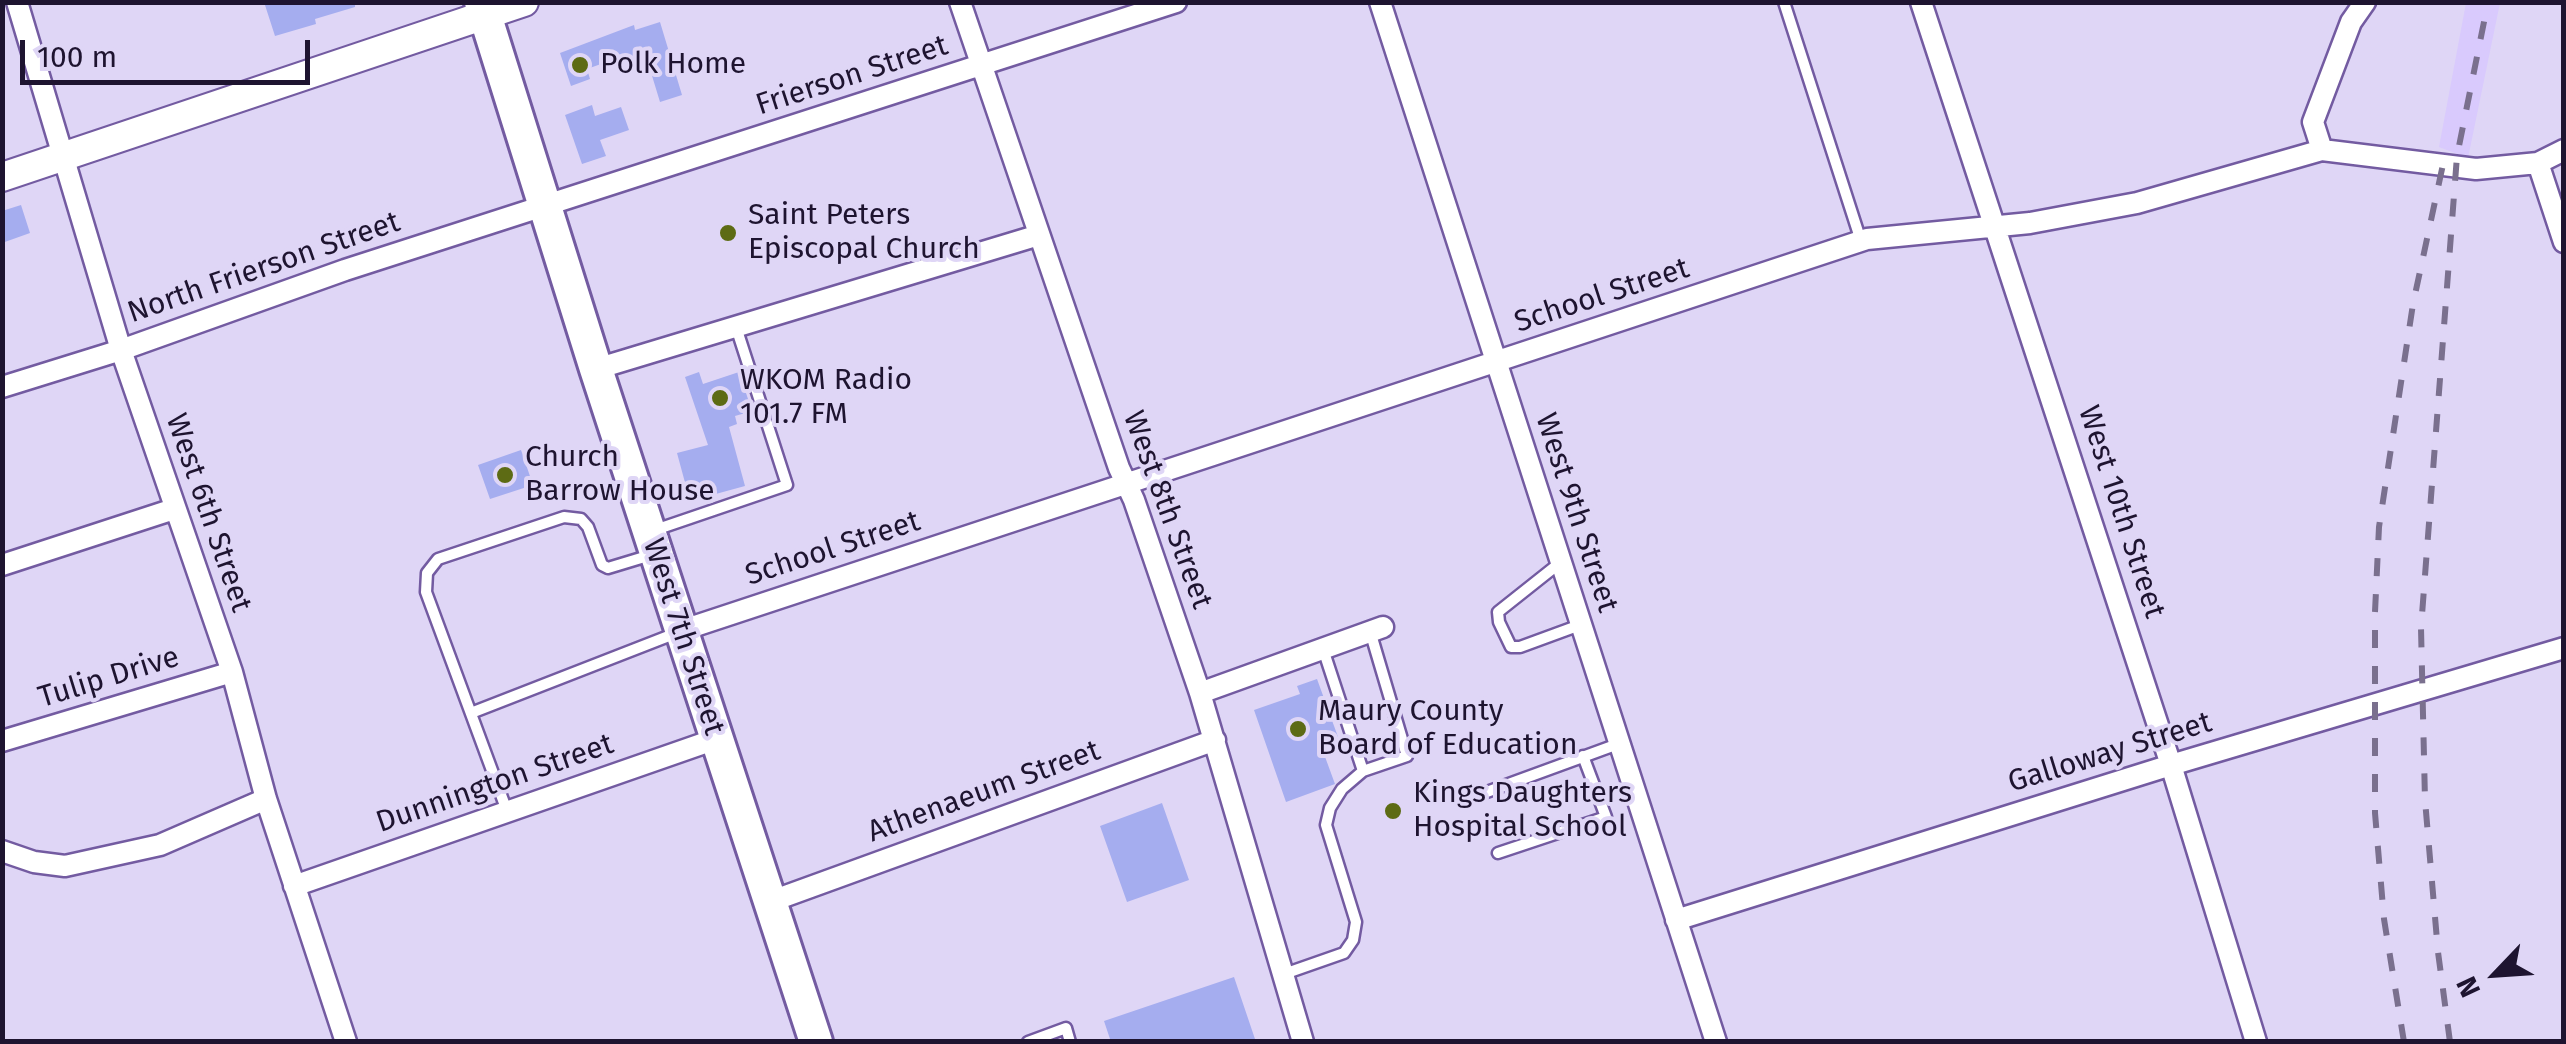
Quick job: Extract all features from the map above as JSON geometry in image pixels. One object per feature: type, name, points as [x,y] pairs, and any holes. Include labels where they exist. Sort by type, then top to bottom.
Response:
[{"type":"main road","name":"West 7th Street","points":[[483,9],[680,631],[816,1042]]},
{"type":"street","name":"West 6th Street","points":[[17,2],[121,350],[232,672],[266,799],[346,1042]]},
{"type":"street","points":[[2,176],[483,9],[524,2]]},
{"type":"street","name":"West 8th Street","points":[[960,2],[1200,693],[1303,1042]]},
{"type":"street","name":"Frierson Street","points":[[546,207],[1176,2]]},
{"type":"street","name":"West 9th Street","points":[[1380,2],[1716,1042]]},
{"type":"street","name":"West 10th Street","points":[[1921,2],[2171,765],[2256,1042]]},
{"type":"street","points":[[2322,150],[2313,122],[2352,22],[2365,2]]},
{"type":"street","name":"School Street","points":[[680,631],[1861,241],[2030,223],[2137,202],[2322,150],[2476,169],[2538,163],[2564,150]]},
{"type":"street","points":[[2538,163],[2564,242]]},
{"type":"street","name":"North Frierson Street","points":[[2,387],[121,350],[345,270],[546,207]]},
{"type":"street","points":[[596,369],[1039,235]]},
{"type":"street","points":[[2,565],[174,509]]},
{"type":"street","points":[[1200,693],[1376,629]]},
{"type":"street","name":"Galloway Street","points":[[1676,920],[2171,765],[2564,648]]},
{"type":"street","name":"Tulip Drive","points":[[2,741],[232,672]]},
{"type":"street","name":"Dunnington Street","points":[[294,886],[716,739]]},
{"type":"street","name":"Athenaeum Street","points":[[772,901],[1215,740]]},
{"type":"street","points":[[2,851],[34,862],[65,866],[160,846],[266,799]]},
{"type":"lane","points":[[1784,2],[1861,241]]},
{"type":"lane","points":[[508,812],[426,592],[426,573],[438,559],[564,517],[581,519],[602,565],[608,568],[654,543],[787,485],[736,327]]},
{"type":"lane","points":[[1562,561],[1498,612],[1499,622],[1511,647],[1580,625]]},
{"type":"lane","points":[[1284,974],[1344,952],[1353,940],[1356,922],[1326,825],[1330,808],[1342,789],[1363,771],[1407,756],[1376,629]]},
{"type":"lane","points":[[471,714],[680,631]]},
{"type":"lane","points":[[1323,649],[1363,771]]},
{"type":"lane","points":[[1484,793],[1618,744]]},
{"type":"lane","points":[[1498,853],[1606,817],[1584,756]]},
{"type":"lane","points":[[1028,1042],[1066,1028],[1070,1042]]},
{"type":"shaded area","points":[[2466,3],[2500,3],[2468,158],[2439,147]]},
{"type":"building","points":[[264,2],[355,2],[355,7],[275,36]]},
{"type":"building","points":[[660,22],[682,95],[660,102],[646,56],[628,61],[626,55],[587,69],[590,79],[571,86],[560,53],[634,25],[635,30]]},
{"type":"building","points":[[592,105],[595,116],[621,107],[629,130],[600,140],[606,156],[582,164],[565,115]]},
{"type":"building","points":[[21,205],[30,233],[2,243],[2,211]]},
{"type":"building","points":[[699,372],[703,384],[739,372],[752,411],[735,416],[737,424],[729,427],[745,486],[690,501],[677,453],[708,445],[685,377]]},
{"type":"building","name":"Church Barrow House","points":[[521,450],[533,485],[490,499],[478,465]]},
{"type":"building","name":"Maury County Board of Education","points":[[1317,679],[1342,748],[1324,754],[1335,784],[1286,802],[1254,710],[1300,694],[1297,686]]},
{"type":"building","points":[[1162,803],[1189,880],[1127,902],[1100,826]]},
{"type":"building","points":[[1234,977],[1256,1042],[1111,1042],[1104,1021]]},
{"type":"railway","points":[[2450,1042],[2425,800],[2421,628],[2457,156],[2488,2]]},
{"type":"railway","points":[[2404,1042],[2384,919],[2375,813],[2375,612],[2379,527],[2413,304],[2445,155]]},
{"type":"place","name":"Polk Home","points":[[580,65]]},
{"type":"place","name":"Saint Peters Episcopal Church","points":[[728,233]]},
{"type":"place","name":"WKOM Radio 101.7 FM","points":[[720,398]]},
{"type":"place","name":"Church Barrow House","points":[[505,475]]},
{"type":"place","name":"Maury County Board of Education","points":[[1298,729]]},
{"type":"place","name":"Kings Daughters Hospital School","points":[[1393,811]]}]
